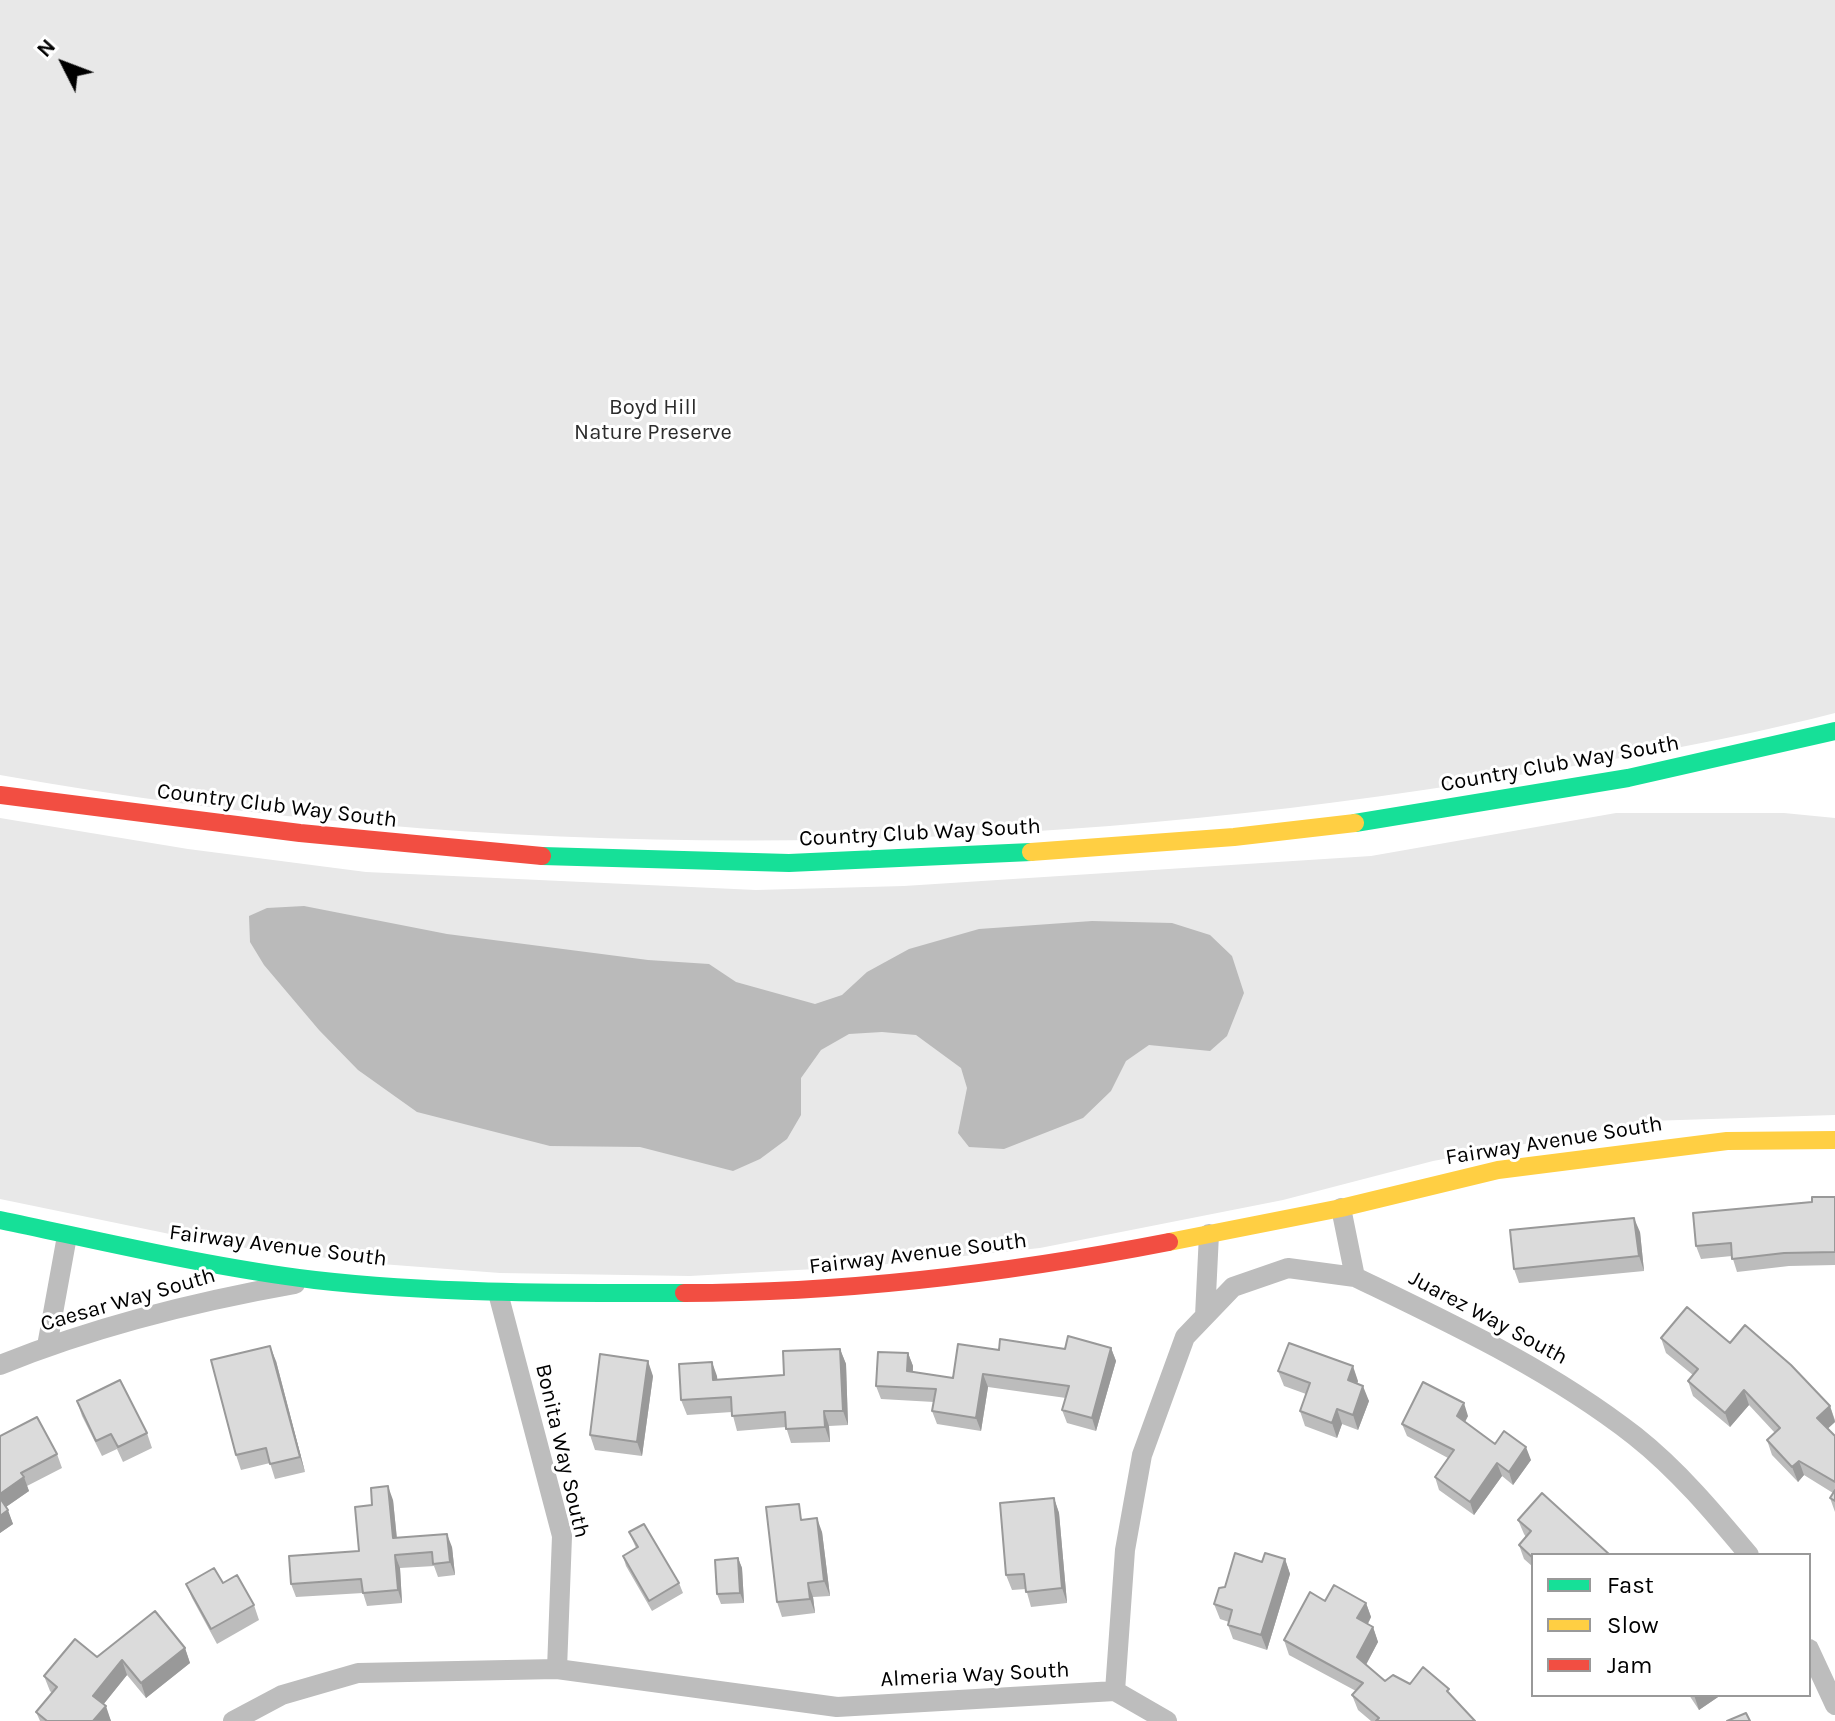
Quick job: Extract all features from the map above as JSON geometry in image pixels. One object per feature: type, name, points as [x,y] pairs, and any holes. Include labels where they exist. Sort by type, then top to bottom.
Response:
[{"type":"street","name":"Country Club Way South","points":[[0,795],[376,843],[587,859],[790,863],[954,859],[1276,833],[1649,775],[1835,731]]},
{"type":"street","name":"Fairway Avenue South","points":[[0,1220],[228,1268],[318,1280],[498,1293],[792,1293],[1077,1260],[1341,1208],[1498,1170],[1727,1141],[1835,1140]]},
{"type":"street","points":[[1167,1721],[1115,1691],[1125,1550],[1142,1455],[1185,1337],[1233,1287],[1288,1268],[1355,1277],[1341,1208]]},
{"type":"street","points":[[1205,1316],[1209,1234]]},
{"type":"street","points":[[47,1346],[67,1236]]},
{"type":"street","name":"Juarez Way South","points":[[1355,1277],[1496,1345],[1572,1391],[1638,1438],[1707,1504],[1747,1553]]},
{"type":"street","name":"Caesar Way South","points":[[0,1365],[112,1324],[208,1300],[318,1280]]},
{"type":"street","name":"Bonita Way South","points":[[498,1293],[562,1536],[557,1669]]},
{"type":"street","points":[[1811,1653],[1835,1705]]},
{"type":"street","points":[[233,1721],[282,1695],[358,1673],[557,1669],[837,1714]]},
{"type":"street","name":"Almeria Way South","points":[[837,1714],[1115,1691]]},
{"type":"green space","name":"Boyd Hill Nature Preserve","points":[[0,0],[1835,0],[1835,713],[1607,760],[1470,783],[1287,808],[1103,826],[919,837],[735,840],[550,836],[367,824],[183,803],[0,775]]},
{"type":"green space","points":[[1616,813],[1784,813],[1835,818],[1835,1115],[1649,1121],[1433,1161],[1283,1200],[1040,1248],[869,1266],[690,1276],[500,1273],[368,1263],[223,1245],[0,1199],[0,818],[188,849],[366,872],[756,890],[904,886],[1371,856]]},
{"type":"shaded area","points":[[304,906],[447,934],[648,960],[709,964],[736,982],[815,1004],[842,995],[867,972],[909,949],[979,929],[1092,921],[1172,923],[1210,935],[1232,956],[1244,993],[1227,1036],[1210,1051],[1149,1045],[1126,1061],[1111,1091],[1083,1118],[1004,1149],[969,1147],[958,1133],[967,1088],[961,1068],[916,1035],[882,1032],[849,1034],[821,1050],[801,1078],[801,1115],[787,1139],[760,1159],[733,1171],[640,1147],[550,1146],[417,1112],[358,1070],[264,965],[250,942],[249,916],[267,908]]},
{"type":"building","points":[[1812,1197],[1835,1197],[1835,1252],[1784,1253],[1732,1259],[1731,1243],[1696,1246],[1693,1213],[1812,1202]]},
{"type":"building","points":[[1634,1218],[1639,1256],[1514,1269],[1510,1230]]},
{"type":"building","points":[[1687,1307],[1730,1343],[1745,1325],[1791,1365],[1830,1406],[1817,1418],[1835,1436],[1835,1482],[1799,1461],[1792,1467],[1767,1440],[1780,1428],[1744,1390],[1725,1413],[1688,1381],[1698,1369],[1661,1338]]},
{"type":"building","points":[[1068,1336],[1111,1348],[1092,1418],[1062,1410],[1069,1386],[983,1374],[976,1418],[932,1411],[936,1389],[876,1386],[878,1352],[908,1353],[907,1371],[953,1378],[958,1344],[999,1350],[1000,1339],[1065,1349]]},
{"type":"building","points":[[1289,1343],[1353,1366],[1348,1380],[1363,1386],[1353,1415],[1337,1409],[1332,1423],[1300,1411],[1310,1383],[1278,1371]]},
{"type":"building","points":[[270,1346],[300,1457],[270,1464],[266,1448],[236,1455],[211,1360]]},
{"type":"building","points":[[840,1349],[843,1411],[824,1411],[825,1427],[786,1429],[785,1412],[732,1416],[731,1397],[681,1400],[679,1364],[712,1362],[713,1380],[784,1375],[783,1351]]},
{"type":"building","points":[[600,1354],[648,1361],[637,1442],[590,1435]]},
{"type":"building","points":[[120,1380],[147,1433],[118,1447],[111,1434],[96,1441],[77,1401]]},
{"type":"building","points":[[1423,1382],[1464,1403],[1457,1416],[1495,1444],[1504,1431],[1526,1447],[1509,1472],[1497,1463],[1470,1502],[1435,1477],[1454,1450],[1402,1424]]},
{"type":"building","points":[[37,1417],[57,1454],[21,1473],[24,1477],[0,1494],[0,1436]]},
{"type":"building","points":[[388,1486],[393,1538],[447,1534],[450,1562],[433,1564],[432,1552],[395,1555],[398,1590],[363,1593],[361,1579],[291,1584],[289,1556],[359,1551],[355,1507],[372,1505],[371,1488]]},
{"type":"building","points":[[1542,1493],[1608,1553],[1531,1553],[1531,1556],[1519,1545],[1531,1531],[1518,1520]]},
{"type":"building","points":[[0,1498],[8,1510],[0,1516]]},
{"type":"building","points":[[1054,1498],[1062,1588],[1026,1592],[1024,1574],[1006,1575],[1000,1503]]},
{"type":"building","points":[[799,1504],[801,1520],[817,1518],[824,1581],[808,1583],[810,1599],[777,1602],[766,1507]]},
{"type":"building","points":[[644,1524],[679,1583],[649,1601],[623,1556],[638,1547],[629,1532]]},
{"type":"building","points":[[1235,1553],[1262,1562],[1265,1553],[1285,1559],[1261,1635],[1228,1625],[1232,1610],[1214,1604],[1219,1588],[1225,1587]]},
{"type":"building","points":[[738,1558],[740,1593],[717,1594],[715,1560]]},
{"type":"building","points":[[214,1568],[223,1583],[237,1575],[254,1605],[211,1629],[186,1584]]},
{"type":"building","points":[[1334,1585],[1366,1603],[1357,1618],[1373,1627],[1357,1657],[1385,1681],[1393,1675],[1410,1684],[1423,1667],[1449,1689],[1447,1691],[1475,1721],[1376,1721],[1379,1718],[1352,1695],[1363,1683],[1284,1640],[1310,1592],[1325,1601]]},
{"type":"building","points":[[155,1611],[185,1648],[141,1683],[122,1660],[93,1696],[106,1706],[93,1721],[47,1721],[36,1712],[57,1687],[44,1676],[75,1639],[97,1657]]},
{"type":"building","points":[[1746,1713],[1750,1721],[1727,1721]]},
{"type":"traffic: fast","points":[[1355,823],[1628,778],[1835,731]]},
{"type":"traffic: fast","points":[[542,856],[789,863],[1031,852]]},
{"type":"traffic: fast","points":[[0,1220],[196,1261],[275,1275],[361,1285],[546,1293],[684,1293]]},
{"type":"traffic: slow","points":[[1031,852],[1234,837],[1355,823]]},
{"type":"traffic: slow","points":[[1169,1242],[1341,1208],[1498,1170],[1727,1141],[1835,1140]]},
{"type":"traffic: jam","points":[[0,795],[300,833],[542,856]]},
{"type":"traffic: jam","points":[[684,1293],[806,1289],[928,1279],[1049,1263],[1169,1242]]}]
